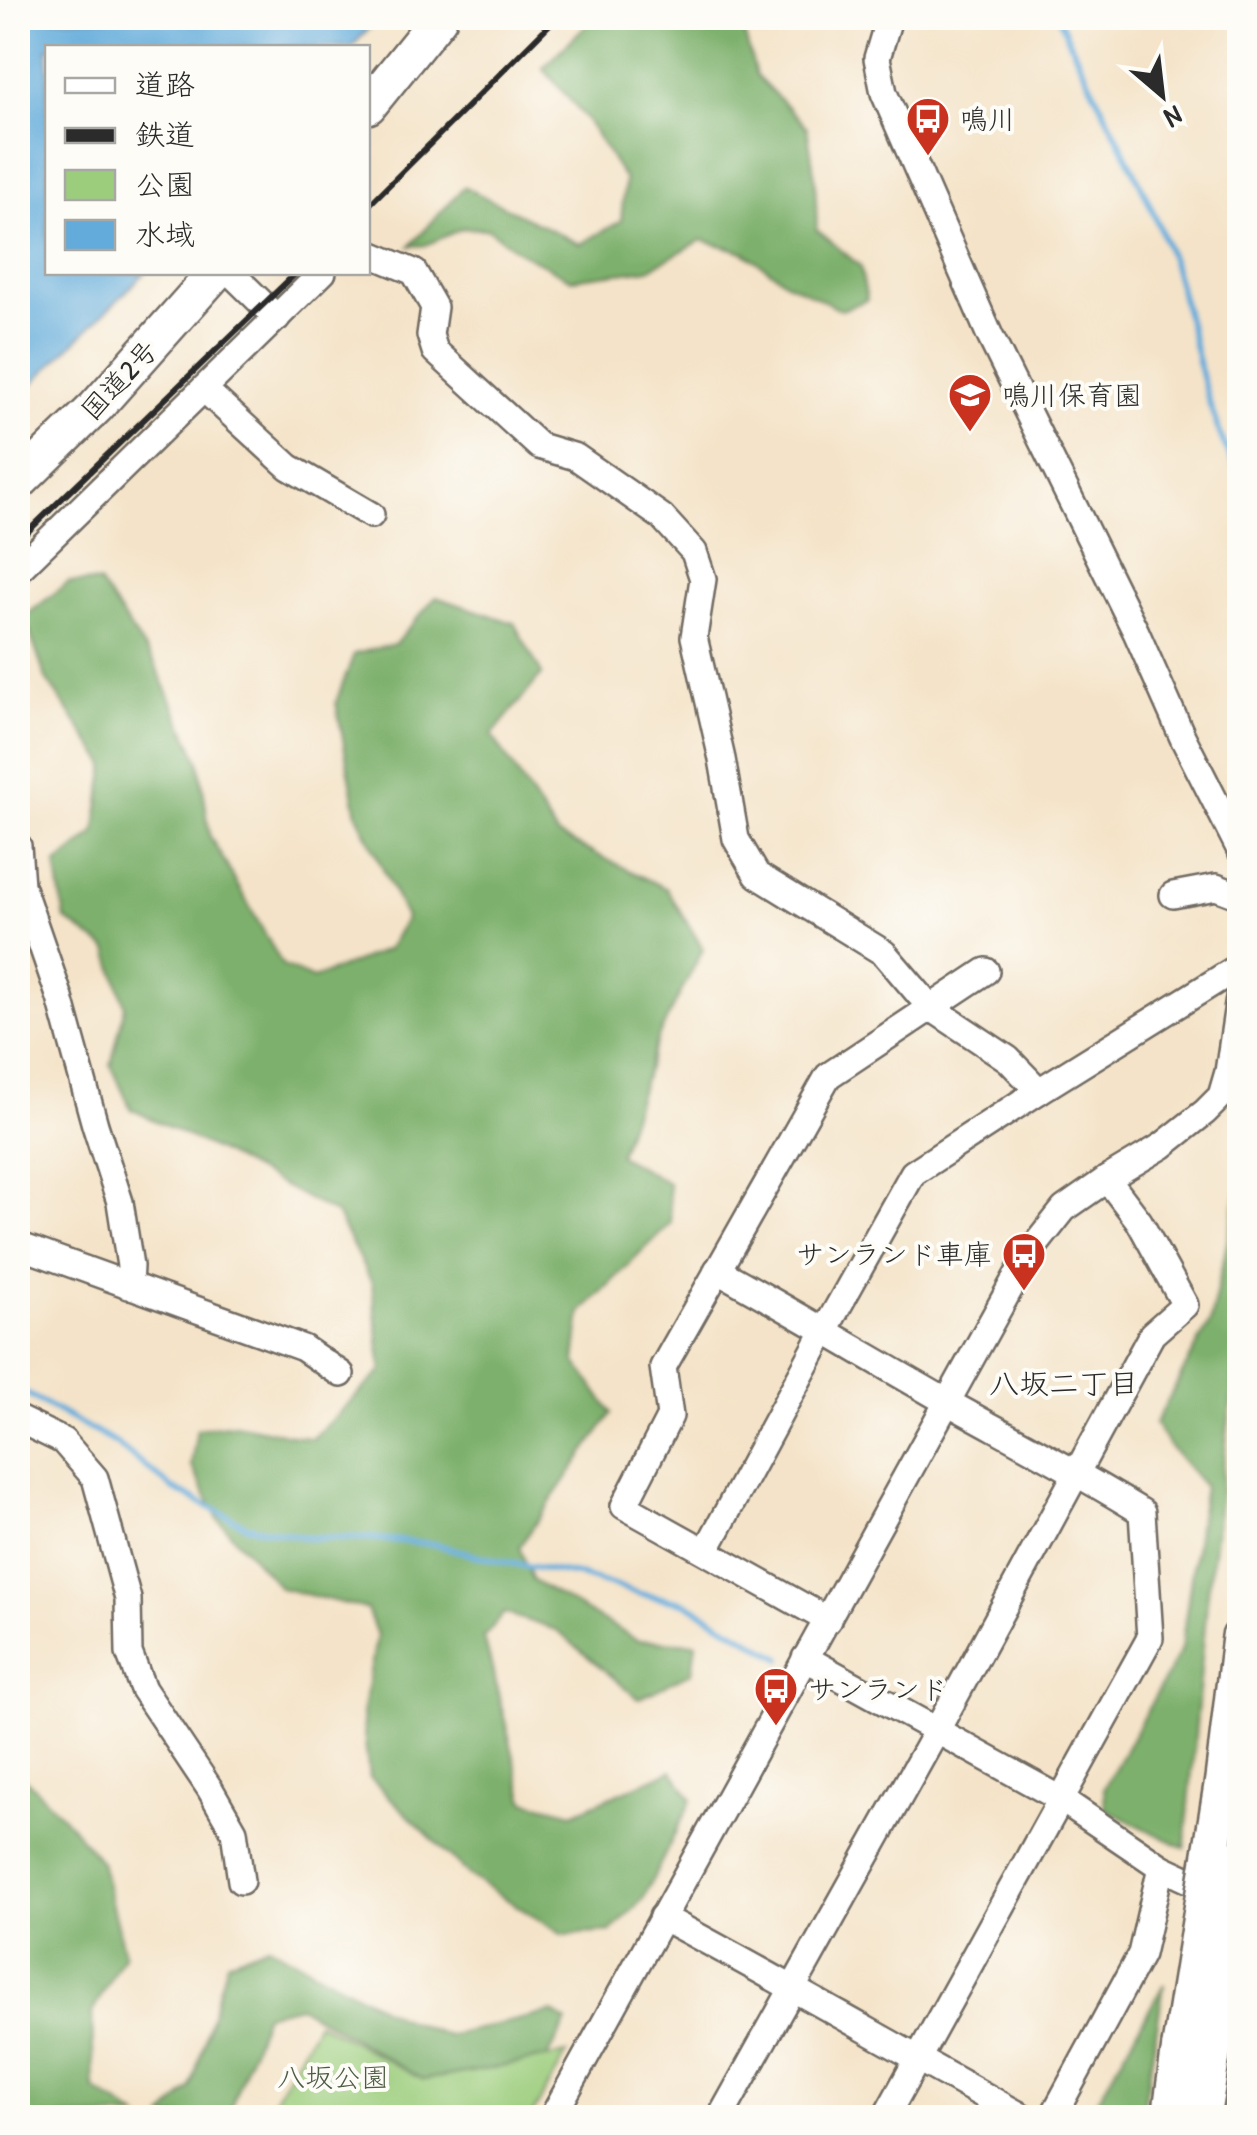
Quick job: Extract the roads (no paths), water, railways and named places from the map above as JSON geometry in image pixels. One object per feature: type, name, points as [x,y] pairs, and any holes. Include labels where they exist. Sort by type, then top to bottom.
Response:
[{"type":"highway","points":[[370,103],[438,18]]},
{"type":"highway","name":"国道2号","points":[[18,483],[96,406],[213,275]]},
{"type":"highway","points":[[1202,2118],[1196,2051],[1240,1637]]},
{"type":"highway","points":[[1170,2118],[1196,2051],[1240,1856]]},
{"type":"street","points":[[888,18],[877,58],[884,93],[990,336],[1240,850]]},
{"type":"street","points":[[370,254],[414,272],[434,308],[430,335],[436,351],[539,446],[576,457],[662,517],[694,552],[703,579],[694,637],[736,839],[757,875],[884,953],[930,1007],[1008,1059],[1039,1091]]},
{"type":"street","points":[[233,275],[277,318]]},
{"type":"street","points":[[18,570],[319,275]]},
{"type":"street","points":[[204,389],[289,467],[370,515]]},
{"type":"street","points":[[18,846],[21,885],[60,998],[94,1125],[120,1202],[130,1266],[129,1286]]},
{"type":"street","points":[[1172,895],[1216,887],[1240,896]]},
{"type":"street","points":[[706,1551],[913,1173],[1240,966]]},
{"type":"street","points":[[828,1620],[624,1506],[670,1416],[663,1367],[828,1076],[986,971]]},
{"type":"street","points":[[552,2118],[1030,1252],[1064,1209],[1162,1146],[1221,1096],[1240,992]]},
{"type":"street","points":[[720,2118],[1152,1334],[1185,1305],[1139,1221],[1107,1179]]},
{"type":"street","points":[[18,1245],[303,1348],[341,1374]]},
{"type":"street","points":[[717,1270],[1142,1512],[1150,1638],[884,2118]]},
{"type":"street","points":[[18,1419],[63,1441],[95,1478],[128,1599],[129,1653],[143,1690],[234,1831],[241,1881]]},
{"type":"street","points":[[805,1658],[1061,1799],[1161,1868],[1240,1904]]},
{"type":"street","points":[[1052,2118],[1141,1954],[1161,1868]]},
{"type":"street","points":[[662,1917],[1025,2118]]},
{"type":"water","points":[[18,18],[378,18],[354,45],[45,45],[45,275],[143,275],[18,398]]},
{"type":"waterway","points":[[1059,18],[1160,228],[1207,397],[1240,476]]},
{"type":"waterway","points":[[18,1389],[117,1444],[172,1488],[247,1526],[310,1538],[434,1544],[494,1560],[583,1576],[640,1594],[684,1602],[781,1658]]},
{"type":"railway","points":[[370,204],[556,18]]},
{"type":"railway","points":[[18,541],[294,275]]},
{"type":"place","name":"鳴川","points":[[928,157]]},
{"type":"place","name":"鳴川保育園","points":[[970,433]]},
{"type":"place","name":"サンランド車庫","points":[[1024,1292]]},
{"type":"place","name":"サンランド","points":[[776,1727]]},
{"type":"district","name":"八坂二丁目","points":[[1064,1383]]},
{"type":"park label","name":"八坂公園","points":[[333,2077]]}]
